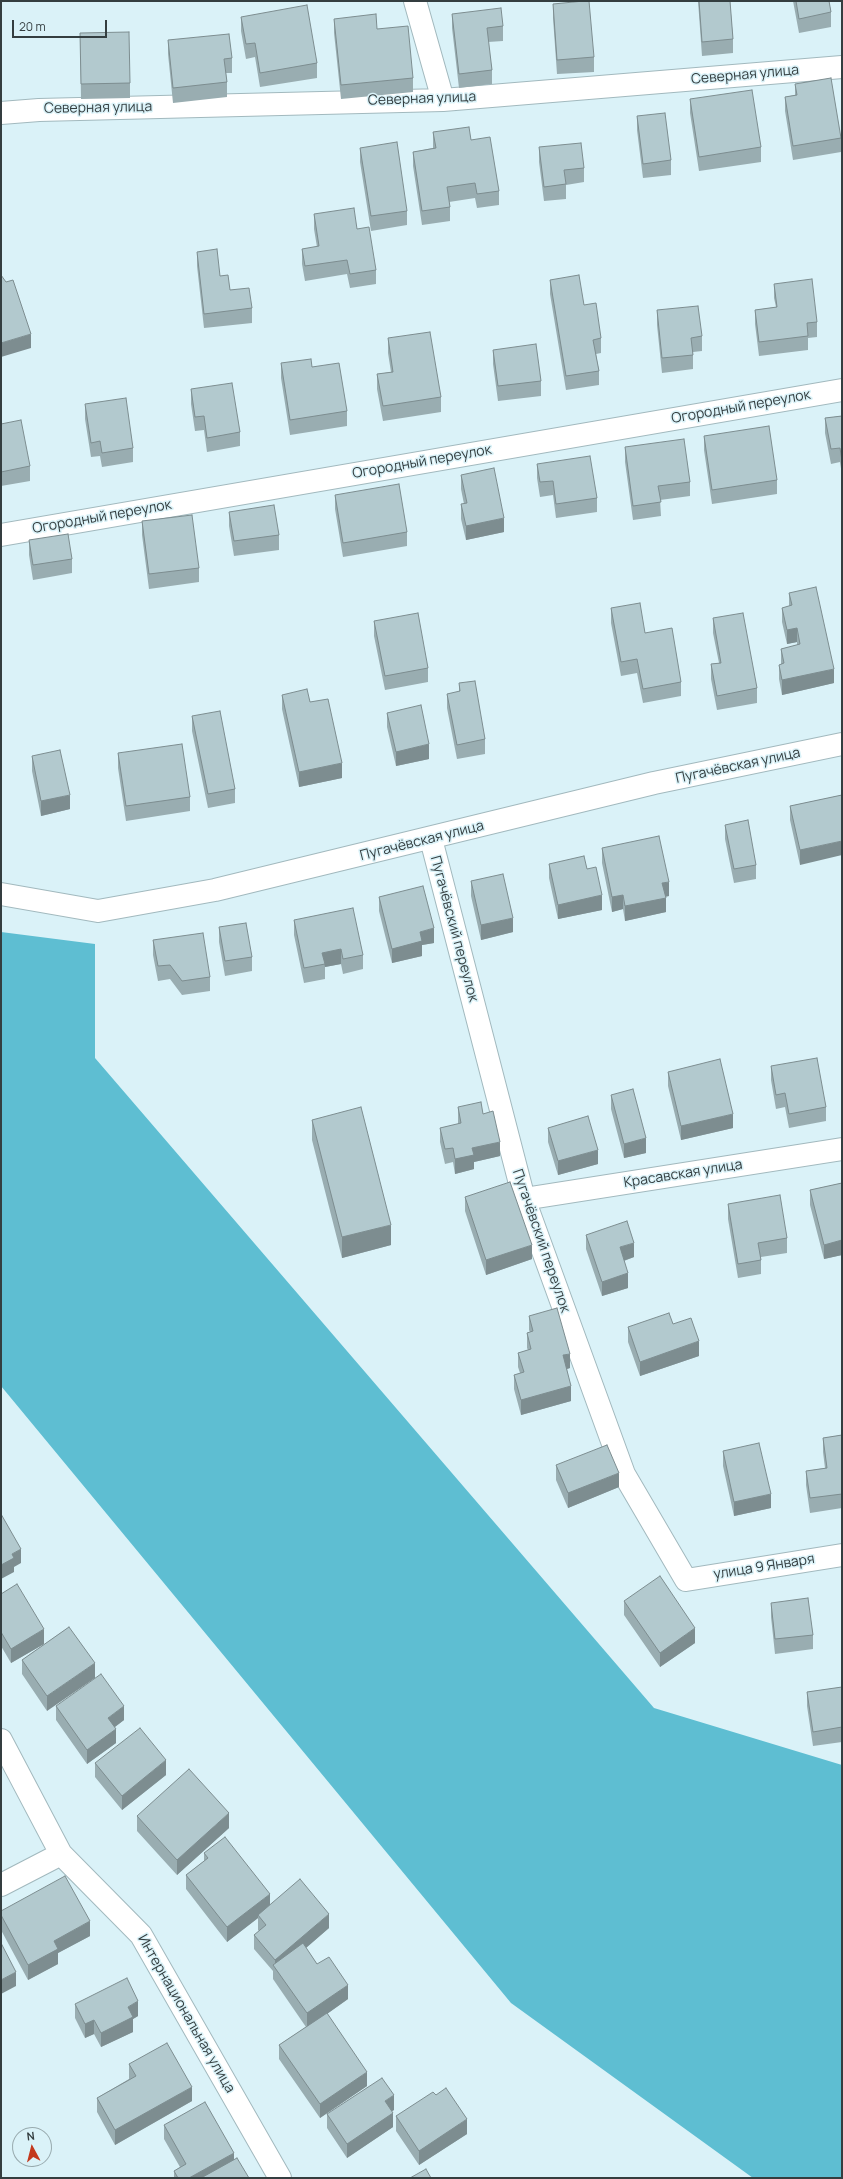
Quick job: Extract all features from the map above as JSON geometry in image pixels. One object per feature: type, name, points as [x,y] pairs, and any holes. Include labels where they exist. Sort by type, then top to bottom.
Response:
[{"type":"street","points":[[414,1],[443,100]]},
{"type":"street","name":"Северная улица","points":[[1,113],[39,110],[443,100],[842,67]]},
{"type":"street","name":"Огородный переулок","points":[[1,535],[842,390]]},
{"type":"street","name":"Пугачёвская улица","points":[[1,894],[98,911],[216,890],[431,839],[654,783],[842,744]]},
{"type":"street","name":"Пугачёвский переулок","points":[[431,839],[524,1199],[624,1474],[686,1580]]},
{"type":"street","name":"Красавская улица","points":[[524,1199],[842,1148]]},
{"type":"street","name":"улица 9 Января","points":[[686,1580],[842,1555]]},
{"type":"street","name":"Интернациональная улица","points":[[1,1740],[61,1854],[141,1935],[280,2178]]},
{"type":"street","points":[[1,1885],[61,1854]]},
{"type":"shaded area","points":[[1,932],[95,944],[95,1058],[654,1708],[842,1765],[842,2178],[753,2178],[511,2003],[1,1386]]},
{"type":"building","points":[[589,1],[594,57],[557,60],[553,4]]},
{"type":"building","points":[[699,1],[730,1],[733,39],[702,42]]},
{"type":"building","points":[[796,1],[829,1],[831,12],[799,19]]},
{"type":"building","points":[[307,5],[317,63],[260,73],[255,43],[246,44],[241,17]]},
{"type":"building","points":[[501,8],[503,26],[487,28],[492,70],[459,74],[452,14]]},
{"type":"building","points":[[376,14],[377,29],[408,26],[413,78],[341,85],[334,19]]},
{"type":"building","points":[[129,32],[130,83],[81,84],[80,33]]},
{"type":"building","points":[[229,34],[232,58],[224,59],[227,82],[173,88],[168,40]]},
{"type":"building","points":[[831,78],[841,138],[793,146],[785,97],[797,95],[795,84]]},
{"type":"building","points":[[752,90],[761,147],[699,157],[690,99]]},
{"type":"building","points":[[665,113],[671,160],[643,164],[637,116]]},
{"type":"building","points":[[469,127],[471,140],[490,137],[499,191],[477,194],[475,183],[447,187],[450,207],[422,211],[413,152],[436,148],[433,132]]},
{"type":"building","points":[[397,142],[407,211],[371,216],[360,148]]},
{"type":"building","points":[[581,143],[584,168],[564,170],[566,184],[544,187],[539,147]]},
{"type":"building","points":[[354,208],[357,229],[369,227],[376,270],[350,274],[347,260],[305,266],[302,249],[319,246],[314,214]]},
{"type":"building","points":[[217,249],[220,276],[228,275],[230,290],[249,288],[252,308],[204,314],[197,252]]},
{"type":"building","points":[[1,275],[6,282],[13,280],[31,334],[1,343]]},
{"type":"building","points":[[579,275],[584,305],[596,303],[601,338],[593,340],[599,371],[566,376],[550,280]]},
{"type":"building","points":[[812,279],[817,322],[807,323],[808,336],[759,342],[755,310],[777,307],[774,284]]},
{"type":"building","points":[[698,306],[702,336],[691,338],[693,355],[662,358],[657,310]]},
{"type":"building","points":[[430,332],[441,397],[383,406],[377,374],[393,372],[388,338]]},
{"type":"building","points":[[536,344],[541,381],[498,386],[493,350]]},
{"type":"building","points":[[311,359],[312,367],[339,363],[347,411],[290,420],[281,363]]},
{"type":"building","points":[[232,383],[240,432],[207,438],[204,416],[195,417],[191,389]]},
{"type":"building","points":[[126,398],[133,448],[102,453],[100,441],[91,443],[85,404]]},
{"type":"building","points":[[842,416],[842,461],[840,448],[831,449],[825,418]]},
{"type":"building","points":[[21,420],[30,466],[1,472],[1,424]]},
{"type":"building","points":[[769,426],[777,480],[712,490],[704,436]]},
{"type":"building","points":[[684,439],[690,482],[658,486],[661,502],[633,506],[625,447]]},
{"type":"building","points":[[590,456],[597,498],[556,504],[553,481],[540,482],[537,464]]},
{"type":"building","points":[[494,468],[504,518],[466,526],[461,504],[467,503],[461,475]]},
{"type":"building","points":[[399,484],[407,532],[343,543],[335,495]]},
{"type":"building","points":[[274,505],[279,535],[234,541],[229,512]]},
{"type":"building","points":[[192,515],[199,568],[149,574],[142,521]]},
{"type":"building","points":[[68,534],[72,559],[33,565],[29,540]]},
{"type":"building","points":[[816,587],[834,669],[782,680],[779,665],[784,663],[781,649],[800,644],[797,628],[787,630],[782,608],[792,605],[789,593]]},
{"type":"building","points":[[640,603],[645,633],[672,628],[681,682],[643,689],[637,659],[621,662],[611,608]]},
{"type":"building","points":[[418,613],[428,668],[385,676],[374,621]]},
{"type":"building","points":[[743,613],[757,688],[717,696],[711,664],[721,663],[713,618]]},
{"type":"building","points":[[475,681],[485,739],[457,745],[447,694],[460,691],[459,683]]},
{"type":"building","points":[[307,689],[310,702],[328,699],[342,763],[299,772],[282,695]]},
{"type":"building","points":[[421,705],[429,744],[396,752],[387,713]]},
{"type":"building","points":[[220,711],[235,789],[208,794],[192,716]]},
{"type":"building","points":[[182,744],[190,797],[126,806],[118,753]]},
{"type":"building","points":[[60,750],[70,795],[41,801],[32,756]]},
{"type":"building","points":[[842,795],[842,841],[800,850],[790,806]]},
{"type":"building","points":[[748,820],[756,865],[734,869],[725,825]]},
{"type":"building","points":[[659,836],[669,882],[662,883],[666,898],[625,906],[623,895],[612,897],[602,848]]},
{"type":"building","points":[[584,856],[587,869],[596,867],[602,895],[558,905],[549,864]]},
{"type":"building","points":[[503,874],[513,918],[481,925],[471,881]]},
{"type":"building","points":[[423,886],[434,928],[420,932],[422,941],[392,949],[379,897]]},
{"type":"building","points":[[353,908],[363,955],[343,959],[341,949],[322,953],[325,964],[304,968],[294,920]]},
{"type":"building","points":[[246,923],[252,957],[225,961],[219,927]]},
{"type":"building","points":[[203,933],[210,977],[182,981],[170,965],[158,966],[153,940]]},
{"type":"building","points":[[817,1058],[826,1107],[789,1114],[785,1093],[776,1095],[771,1066]]},
{"type":"building","points":[[720,1059],[733,1114],[681,1126],[668,1072]]},
{"type":"building","points":[[633,1089],[646,1138],[624,1144],[611,1095]]},
{"type":"building","points":[[481,1102],[483,1114],[493,1111],[500,1142],[472,1148],[474,1155],[455,1159],[453,1148],[445,1149],[440,1128],[461,1123],[458,1107]]},
{"type":"building","points":[[361,1107],[391,1225],[342,1237],[312,1120]]},
{"type":"building","points":[[588,1116],[598,1150],[558,1161],[548,1128]]},
{"type":"building","points":[[510,1182],[532,1245],[486,1260],[465,1197]]},
{"type":"building","points":[[842,1183],[842,1240],[824,1245],[810,1190]]},
{"type":"building","points":[[780,1195],[787,1238],[758,1243],[761,1260],[738,1264],[728,1204]]},
{"type":"building","points":[[627,1221],[634,1243],[620,1247],[628,1273],[602,1282],[586,1235]]},
{"type":"building","points":[[557,1308],[570,1354],[563,1355],[571,1386],[521,1400],[514,1375],[524,1372],[518,1353],[531,1349],[527,1333],[533,1331],[529,1316]]},
{"type":"building","points":[[669,1313],[673,1324],[691,1318],[699,1341],[640,1362],[628,1327]]},
{"type":"building","points":[[842,1435],[842,1494],[810,1498],[806,1471],[827,1468],[823,1438]]},
{"type":"building","points":[[759,1443],[771,1494],[734,1502],[723,1451]]},
{"type":"building","points":[[607,1445],[619,1473],[568,1493],[556,1465]]},
{"type":"building","points":[[1,1514],[21,1549],[12,1554],[14,1558],[1,1565]]},
{"type":"building","points":[[660,1576],[695,1628],[660,1653],[624,1601]]},
{"type":"building","points":[[17,1584],[44,1629],[11,1649],[1,1632],[1,1594]]},
{"type":"building","points":[[808,1598],[813,1635],[775,1639],[771,1603]]},
{"type":"building","points":[[69,1627],[95,1663],[47,1696],[22,1660]]},
{"type":"building","points":[[101,1674],[124,1706],[108,1718],[116,1729],[87,1750],[56,1706]]},
{"type":"building","points":[[842,1687],[842,1727],[813,1732],[807,1692]]},
{"type":"building","points":[[140,1728],[166,1760],[122,1796],[95,1763]]},
{"type":"building","points":[[189,1769],[229,1813],[177,1860],[137,1816]]},
{"type":"building","points":[[225,1837],[270,1894],[227,1927],[186,1875],[208,1858],[204,1853]]},
{"type":"building","points":[[65,1876],[90,1921],[54,1941],[58,1949],[28,1965],[1,1915],[1,1911]]},
{"type":"building","points":[[300,1879],[329,1914],[275,1960],[254,1935],[266,1925],[258,1915]]},
{"type":"building","points":[[1,1943],[16,1972],[1,1980]]},
{"type":"building","points":[[303,1943],[317,1964],[329,1957],[348,1985],[307,2013],[273,1965]]},
{"type":"building","points":[[127,1978],[138,2001],[128,2007],[133,2017],[101,2033],[94,2020],[85,2024],[75,2004]]},
{"type":"building","points":[[327,2013],[367,2072],[320,2104],[279,2045]]},
{"type":"building","points":[[167,2043],[192,2087],[115,2130],[97,2098],[136,2076],[129,2064]]},
{"type":"building","points":[[382,2078],[394,2095],[385,2101],[393,2113],[347,2144],[327,2114]]},
{"type":"building","points":[[446,2088],[467,2119],[419,2151],[396,2116],[433,2092],[436,2095]]},
{"type":"building","points":[[205,2102],[234,2153],[189,2178],[178,2178],[174,2171],[186,2164],[164,2125]]},
{"type":"building","points":[[237,2158],[249,2178],[201,2178]]},
{"type":"building","points":[[426,2169],[431,2178],[410,2178]]}]
